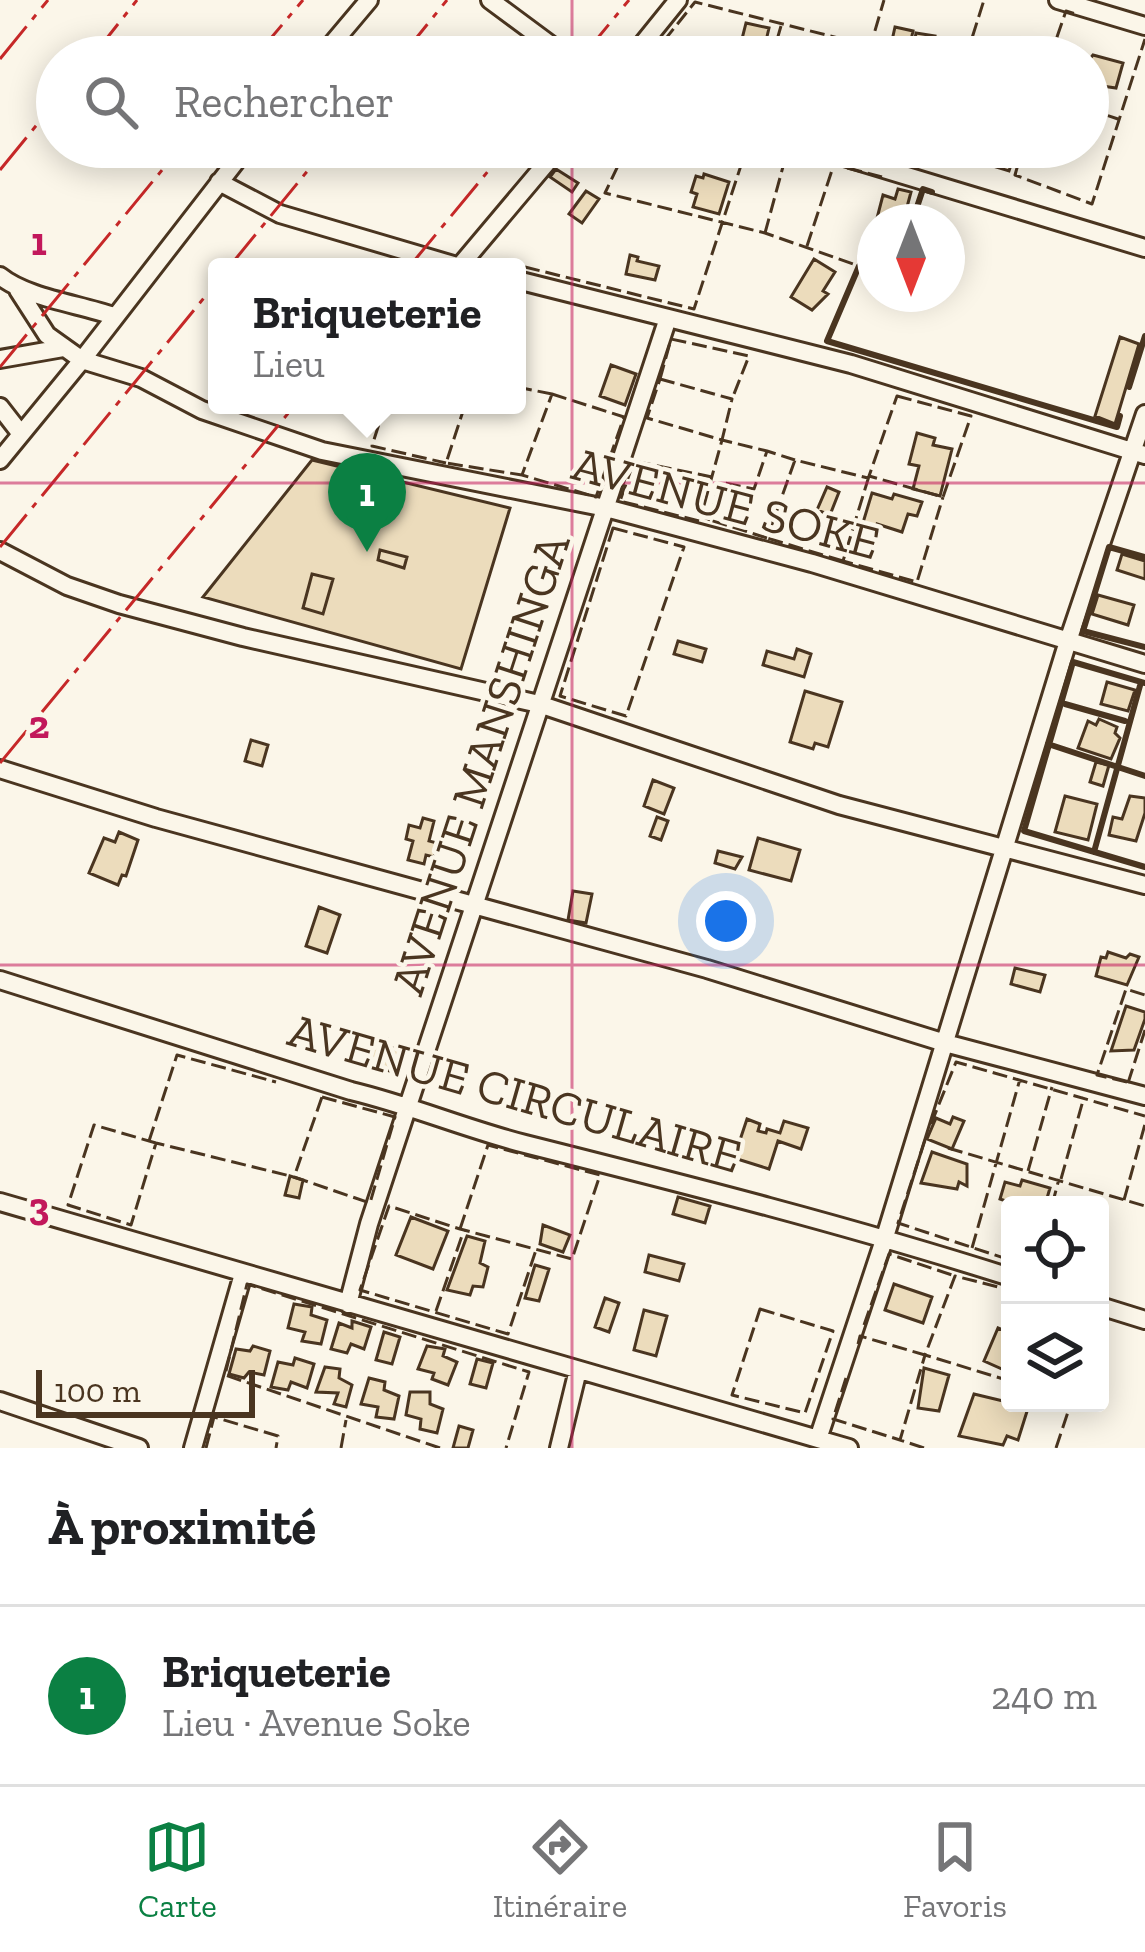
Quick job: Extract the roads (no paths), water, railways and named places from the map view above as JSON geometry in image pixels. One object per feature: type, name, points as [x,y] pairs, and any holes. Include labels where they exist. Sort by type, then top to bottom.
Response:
[{"type":"street","points":[[339,36],[369,0]]},
{"type":"street","points":[[490,0],[539,36]]},
{"type":"street","points":[[649,36],[678,0]]},
{"type":"street","points":[[1058,0],[1145,26]]},
{"type":"street","points":[[0,460],[230,168]]},
{"type":"street","points":[[468,258],[542,168]]},
{"type":"street","points":[[880,168],[1145,248]]},
{"type":"street","points":[[219,182],[280,214],[429,258]]},
{"type":"street","points":[[0,276],[18,290],[113,316]]},
{"type":"street","points":[[526,282],[851,364],[1140,453]]},
{"type":"street","name":"AVENUE SOKE","points":[[18,290],[38,322],[82,360],[141,378],[208,412]]},
{"type":"street","name":"AVENUE MANSHINGA","points":[[349,1304],[369,1224],[668,318]]},
{"type":"street","points":[[0,359],[64,348]]},
{"type":"street","points":[[0,407],[21,434]]},
{"type":"street","name":"AVENUE SOKE","points":[[213,414],[322,452],[606,508],[812,563],[1145,664]]},
{"type":"street","points":[[818,1439],[1068,641],[1140,453],[1145,414]]},
{"type":"street","points":[[0,551],[67,586],[118,604],[538,704],[838,805],[1145,885]]},
{"type":"street","points":[[0,769],[156,818],[707,969],[945,1043],[1145,1096]]},
{"type":"street","name":"AVENUE CIRCULAIRE","points":[[0,980],[351,1090],[410,1104],[523,1143],[885,1237],[1001,1274]]},
{"type":"street","points":[[0,1202],[849,1448]]},
{"type":"street","points":[[193,1448],[243,1274]]},
{"type":"street","points":[[1109,1309],[1145,1320]]},
{"type":"street","points":[[559,1448],[578,1370]]},
{"type":"street","points":[[0,1401],[139,1448]]},
{"type":"place","name":"Briqueterie","points":[[367,552]]}]
